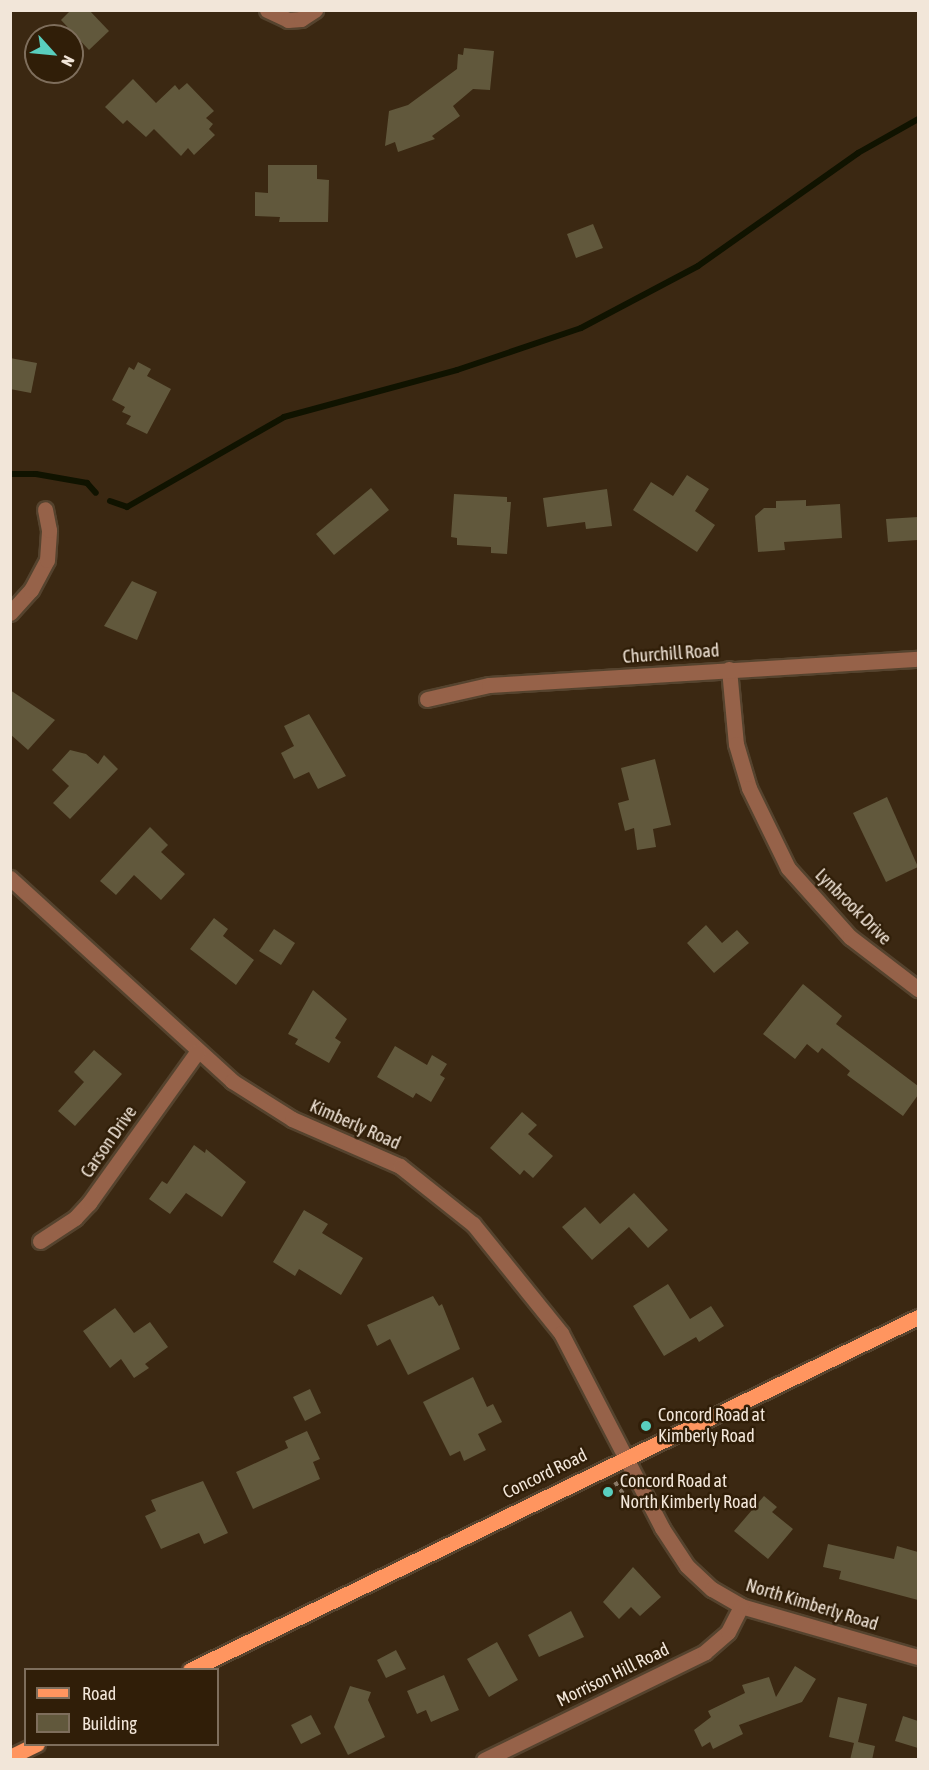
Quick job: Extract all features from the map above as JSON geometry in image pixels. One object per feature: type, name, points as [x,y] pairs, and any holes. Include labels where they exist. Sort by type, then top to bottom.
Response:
[{"type":"main road","name":"Concord Road","points":[[194,1668],[625,1457],[918,1317]]},
{"type":"main road","points":[[10,1757],[33,1746]]},
{"type":"street","points":[[267,10],[288,20],[301,19],[315,10]]},
{"type":"street","points":[[10,613],[31,590],[46,560],[50,530],[45,509]]},
{"type":"street","name":"Churchill Road","points":[[427,699],[489,685],[918,659]]},
{"type":"street","name":"Lynbrook Drive","points":[[729,669],[734,732],[748,788],[783,858],[817,904],[850,937],[918,989]]},
{"type":"street","name":"Kimberly Road","points":[[10,878],[197,1052],[252,1096],[292,1119],[400,1166],[473,1224],[561,1333],[625,1457]]},
{"type":"street","name":"Carson Drive","points":[[40,1241],[75,1218],[89,1203],[197,1052]]},
{"type":"street","name":"North Kimberly Road","points":[[625,1457],[687,1566],[712,1588],[741,1606],[918,1656]]},
{"type":"street","name":"Morrison Hill Road","points":[[484,1760],[705,1652],[728,1632],[741,1606]]},
{"type":"building","points":[[71,10],[89,10],[109,31],[89,50],[84,45],[84,24],[65,24],[61,20]]},
{"type":"building","points":[[464,48],[494,51],[490,90],[473,89],[453,106],[460,116],[432,136],[435,139],[398,152],[395,142],[385,146],[389,111],[408,105],[457,69],[458,54],[463,55]]},
{"type":"building","points":[[133,79],[156,103],[175,85],[179,90],[187,83],[214,111],[206,118],[213,124],[209,129],[215,135],[194,155],[188,148],[181,156],[154,129],[146,137],[127,120],[123,124],[105,107]]},
{"type":"building","points":[[268,165],[317,165],[317,179],[329,180],[328,222],[279,222],[280,217],[255,216],[255,192],[268,193]]},
{"type":"building","points":[[593,224],[603,248],[576,258],[567,234]]},
{"type":"building","points":[[10,358],[37,363],[31,393],[10,389]]},
{"type":"building","points":[[138,362],[151,369],[147,376],[171,389],[147,434],[126,424],[131,416],[122,412],[125,407],[112,400],[129,367],[134,370]]},
{"type":"building","points":[[687,475],[709,489],[695,511],[715,525],[697,552],[633,510],[651,482],[673,496]]},
{"type":"building","points":[[371,488],[389,510],[334,555],[316,534]]},
{"type":"building","points":[[607,489],[612,526],[586,529],[585,522],[547,527],[543,498]]},
{"type":"building","points":[[454,494],[507,497],[507,502],[511,502],[507,554],[491,553],[491,547],[457,545],[457,538],[451,537]]},
{"type":"building","points":[[806,500],[806,506],[840,504],[842,538],[784,542],[785,550],[758,552],[755,516],[764,508],[776,508],[776,501]]},
{"type":"building","points":[[918,517],[918,540],[888,542],[886,519]]},
{"type":"building","points":[[132,581],[157,592],[137,640],[104,626]]},
{"type":"building","points":[[10,690],[55,720],[28,750],[10,734]]},
{"type":"building","points":[[309,714],[346,776],[318,789],[309,772],[294,779],[281,753],[294,746],[284,726]]},
{"type":"building","points":[[70,750],[86,754],[98,764],[104,755],[118,769],[70,819],[53,803],[69,786],[52,770]]},
{"type":"building","points":[[655,759],[671,825],[653,829],[656,847],[637,850],[634,828],[625,831],[618,803],[629,800],[621,768]]},
{"type":"building","points":[[887,797],[918,867],[886,882],[853,813]]},
{"type":"building","points":[[150,827],[168,845],[161,852],[185,874],[161,900],[134,875],[116,895],[100,881]]},
{"type":"building","points":[[214,918],[228,929],[223,936],[254,960],[236,985],[190,949]]},
{"type":"building","points":[[706,925],[722,943],[737,930],[749,943],[714,973],[687,943]]},
{"type":"building","points":[[274,929],[295,943],[281,965],[259,951]]},
{"type":"building","points":[[803,984],[842,1016],[836,1024],[918,1086],[918,1095],[903,1116],[847,1075],[850,1071],[822,1048],[818,1053],[807,1044],[795,1059],[763,1034]]},
{"type":"building","points":[[313,990],[347,1019],[335,1038],[341,1042],[329,1063],[295,1044],[298,1039],[288,1034]]},
{"type":"building","points":[[395,1046],[427,1065],[432,1055],[447,1064],[440,1075],[445,1078],[431,1102],[416,1093],[413,1098],[377,1077]]},
{"type":"building","points":[[94,1050],[122,1074],[75,1126],[58,1111],[84,1082],[74,1072]]},
{"type":"building","points":[[522,1112],[537,1125],[528,1134],[553,1156],[533,1178],[524,1170],[520,1175],[490,1148]]},
{"type":"building","points":[[194,1145],[205,1153],[206,1149],[246,1182],[222,1217],[186,1193],[170,1214],[149,1199],[162,1181],[167,1184]]},
{"type":"building","points":[[634,1193],[668,1230],[648,1248],[629,1227],[592,1260],[562,1227],[585,1207],[600,1224]]},
{"type":"building","points":[[304,1210],[328,1224],[322,1233],[363,1258],[341,1295],[299,1269],[295,1276],[273,1262]]},
{"type":"building","points":[[668,1284],[690,1319],[711,1306],[724,1326],[699,1342],[696,1337],[664,1356],[633,1306]]},
{"type":"building","points":[[433,1296],[439,1306],[442,1304],[460,1349],[408,1375],[390,1339],[377,1346],[367,1325]]},
{"type":"building","points":[[115,1308],[134,1333],[150,1322],[168,1347],[145,1364],[149,1368],[134,1378],[121,1359],[110,1368],[83,1331]]},
{"type":"building","points":[[473,1377],[487,1407],[493,1404],[502,1422],[478,1434],[486,1450],[464,1461],[460,1451],[450,1456],[423,1402]]},
{"type":"building","points":[[310,1389],[321,1413],[305,1421],[293,1397]]},
{"type":"building","points":[[307,1431],[320,1459],[313,1462],[320,1479],[253,1509],[236,1472],[288,1448],[285,1441]]},
{"type":"building","points":[[203,1481],[228,1533],[204,1544],[199,1533],[161,1549],[145,1516],[156,1511],[151,1500]]},
{"type":"building","points":[[764,1496],[777,1507],[772,1512],[793,1529],[768,1559],[734,1531]]},
{"type":"building","points":[[828,1544],[894,1559],[897,1546],[918,1552],[918,1600],[839,1579],[841,1571],[823,1567]]},
{"type":"building","points":[[633,1567],[661,1597],[640,1616],[631,1607],[619,1619],[603,1602]]},
{"type":"building","points":[[571,1611],[584,1637],[539,1657],[528,1635]]},
{"type":"building","points":[[497,1642],[518,1680],[489,1697],[467,1659]]},
{"type":"building","points":[[396,1650],[406,1669],[386,1678],[377,1660]]},
{"type":"building","points":[[795,1666],[816,1679],[802,1702],[739,1725],[743,1734],[713,1749],[710,1742],[702,1747],[694,1730],[711,1717],[708,1711],[745,1693],[742,1685],[769,1677],[776,1697]]},
{"type":"building","points":[[444,1675],[459,1710],[431,1722],[426,1710],[417,1714],[407,1691]]},
{"type":"building","points":[[350,1686],[371,1692],[368,1700],[385,1737],[348,1755],[334,1727]]},
{"type":"building","points":[[838,1697],[867,1704],[858,1742],[875,1746],[872,1760],[850,1760],[854,1743],[829,1737]]},
{"type":"building","points":[[311,1715],[321,1734],[301,1744],[291,1725]]},
{"type":"building","points":[[903,1716],[918,1721],[918,1748],[895,1741]]},
{"type":"waterway","points":[[110,501],[127,507],[284,417],[457,370],[581,328],[698,266],[858,153],[918,119]]},
{"type":"waterway","points":[[10,474],[36,474],[87,483],[96,493]]},
{"type":"place","name":"Concord Road at Kimberly Road","points":[[646,1426]]},
{"type":"place","name":"Concord Road at North Kimberly Road","points":[[608,1492]]}]
